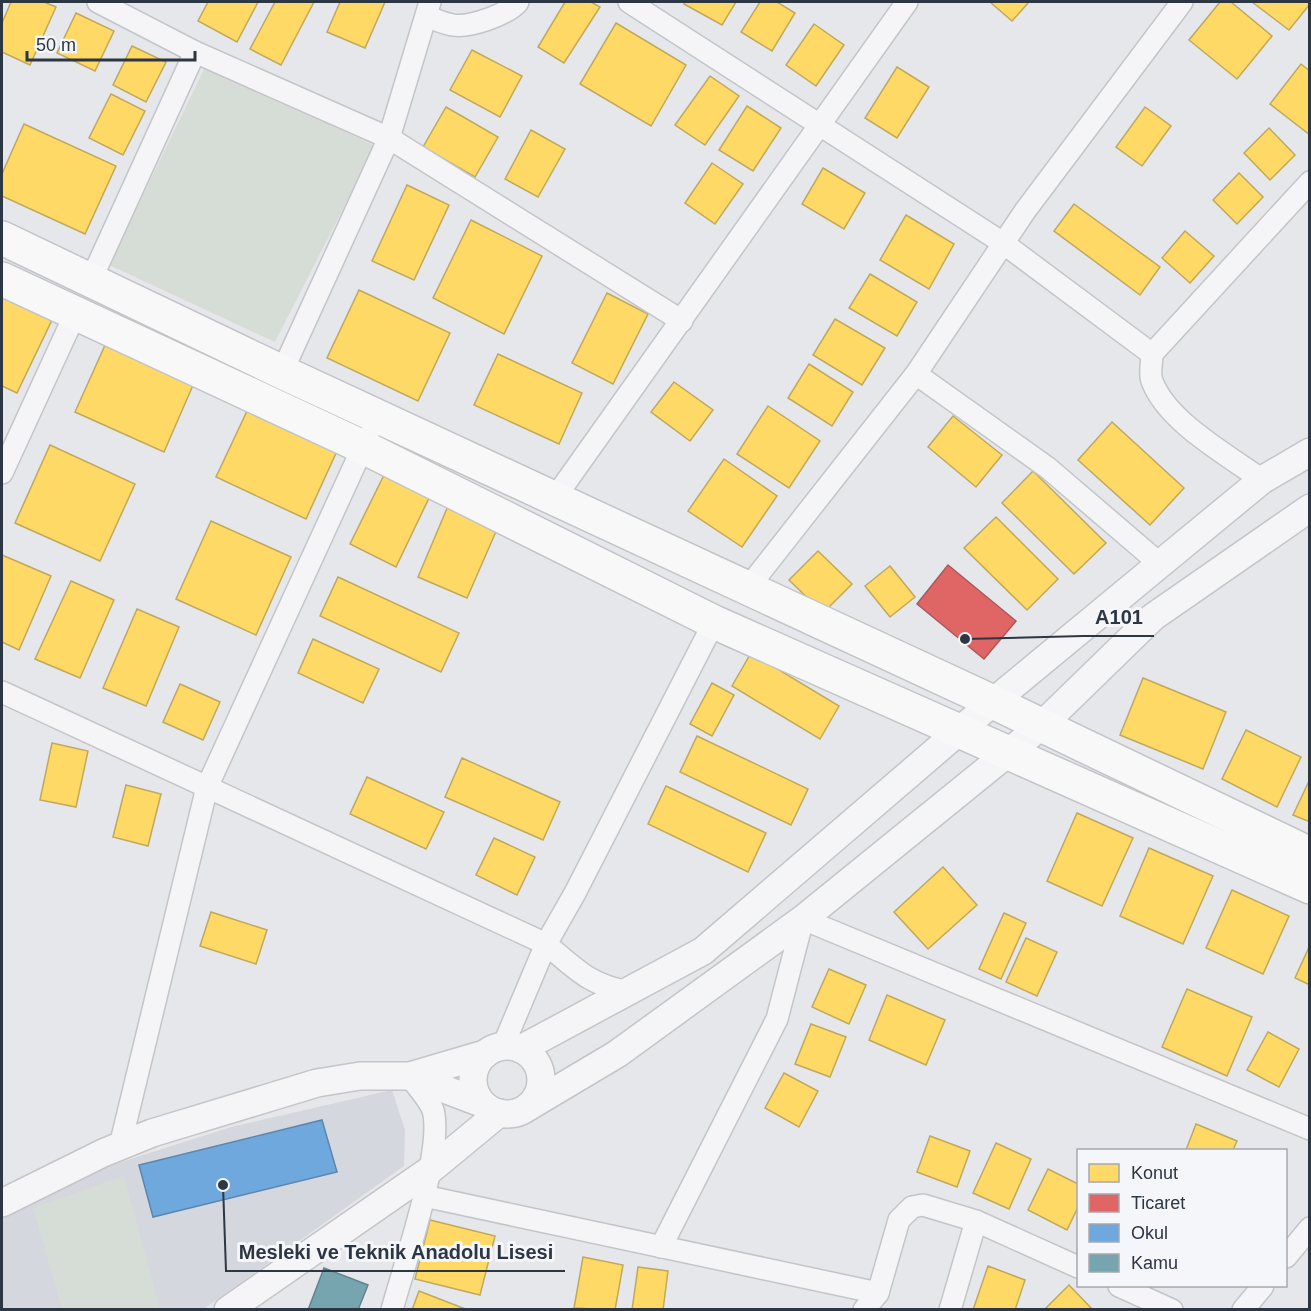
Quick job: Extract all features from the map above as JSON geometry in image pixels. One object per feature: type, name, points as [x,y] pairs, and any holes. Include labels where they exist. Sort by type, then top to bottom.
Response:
[{"type":"main road","points":[[2,238],[90,282],[377,417],[993,702],[1310,854]]},
{"type":"main road","points":[[2,279],[363,447],[714,622],[1310,887]]},
{"type":"street","points":[[98,2],[195,52],[389,138],[682,321]]},
{"type":"street","points":[[282,372],[389,138],[428,9],[455,26],[483,21],[511,10],[518,2]]},
{"type":"street","points":[[629,2],[653,8],[819,124],[1003,243],[1152,354]]},
{"type":"street","points":[[554,499],[908,2]]},
{"type":"street","points":[[747,589],[916,374],[1003,243],[1182,2]]},
{"type":"street","points":[[90,282],[195,52]]},
{"type":"street","points":[[1262,480],[1193,430],[1162,402],[1151,379],[1152,354],[1310,182]]},
{"type":"street","points":[[2,473],[76,312]]},
{"type":"street","points":[[916,374],[1048,468],[1160,564]]},
{"type":"street","points":[[120,1146],[207,787],[377,417]]},
{"type":"street","points":[[490,1108],[474,1092],[472,1079],[475,1066],[503,1050],[629,992],[703,951],[993,702],[1262,480],[1310,452]]},
{"type":"street","points":[[410,1076],[490,1108],[512,1114],[528,1107],[617,1054],[803,920],[1008,754],[1041,726],[1153,617],[1310,508]]},
{"type":"street","points":[[503,1050],[546,944],[576,893],[714,622]]},
{"type":"street","points":[[2,693],[546,944],[589,980],[603,987],[629,992]]},
{"type":"street","points":[[803,920],[1310,1129]]},
{"type":"street","points":[[661,1247],[777,1019],[803,920]]},
{"type":"street","points":[[2,1203],[152,1133],[317,1083],[360,1076],[410,1076],[503,1050],[531,1056],[540,1072],[540,1088],[528,1107]]},
{"type":"street","points":[[392,1310],[424,1196],[434,1134],[433,1109],[410,1076]]},
{"type":"street","points":[[228,1310],[430,1170],[490,1108]]},
{"type":"street","points":[[424,1196],[661,1247],[871,1301],[899,1220],[912,1207],[923,1205],[976,1221],[1077,1267]]},
{"type":"street","points":[[950,1310],[976,1221]]},
{"type":"street","points":[[1287,1256],[1310,1228]]},
{"type":"street","points":[[1121,1287],[1173,1310]]},
{"type":"street","points":[[1244,1310],[1262,1287]]},
{"type":"shaded area","points":[[206,65],[375,146],[275,342],[109,265]]},
{"type":"shaded area","points":[[392,1090],[405,1130],[404,1166],[204,1309],[2,1309],[2,1218],[26,1204],[115,1164],[231,1127]]},
{"type":"shaded area","points":[[124,1176],[160,1309],[62,1309],[33,1208]]},
{"type":"building: Konut","points":[[11,2],[44,2],[56,7],[30,65],[2,52],[2,23]]},
{"type":"building: Konut","points":[[208,2],[258,2],[237,42],[198,21]]},
{"type":"building: Konut","points":[[275,2],[314,2],[281,65],[250,49]]},
{"type":"building: Konut","points":[[340,2],[385,2],[365,48],[327,32]]},
{"type":"building: Konut","points":[[565,2],[591,2],[600,7],[564,63],[538,47]]},
{"type":"building: Konut","points":[[686,2],[736,2],[722,25],[684,4]]},
{"type":"building: Konut","points":[[760,2],[777,2],[795,13],[772,51],[741,32]]},
{"type":"building: Konut","points":[[990,2],[1029,2],[1012,21]]},
{"type":"building: Konut","points":[[1220,2],[1231,2],[1272,36],[1237,79],[1189,40]]},
{"type":"building: Konut","points":[[1252,2],[1310,2],[1310,4],[1289,30]]},
{"type":"building: Konut","points":[[76,13],[114,31],[95,71],[57,53]]},
{"type":"building: Konut","points":[[616,23],[686,65],[651,126],[580,84]]},
{"type":"building: Konut","points":[[814,24],[844,45],[816,86],[786,65]]},
{"type":"building: Konut","points":[[132,46],[166,62],[146,102],[113,85]]},
{"type":"building: Konut","points":[[472,50],[522,76],[500,117],[450,90]]},
{"type":"building: Konut","points":[[1301,64],[1310,71],[1310,135],[1270,104]]},
{"type":"building: Konut","points":[[897,67],[929,87],[897,138],[865,118]]},
{"type":"building: Konut","points":[[710,76],[739,96],[705,145],[675,125]]},
{"type":"building: Konut","points":[[111,94],[145,111],[123,155],[89,138]]},
{"type":"building: Konut","points":[[747,106],[781,128],[753,171],[719,150]]},
{"type":"building: Konut","points":[[446,107],[498,137],[475,177],[423,147]]},
{"type":"building: Konut","points":[[1145,107],[1171,126],[1142,166],[1116,147]]},
{"type":"building: Konut","points":[[24,124],[116,166],[85,234],[2,196],[2,174]]},
{"type":"building: Konut","points":[[1269,128],[1295,155],[1270,180],[1244,153]]},
{"type":"building: Konut","points":[[531,130],[565,149],[538,197],[505,179]]},
{"type":"building: Konut","points":[[712,163],[743,184],[715,224],[685,203]]},
{"type":"building: Konut","points":[[823,168],[865,193],[844,229],[802,204]]},
{"type":"building: Konut","points":[[1239,173],[1263,197],[1237,224],[1213,200]]},
{"type":"building: Konut","points":[[407,185],[449,205],[414,280],[372,261]]},
{"type":"building: Konut","points":[[1074,204],[1160,267],[1140,295],[1054,231]]},
{"type":"building: Konut","points":[[906,215],[954,244],[929,289],[880,260]]},
{"type":"building: Konut","points":[[471,220],[542,256],[504,334],[433,298]]},
{"type":"building: Konut","points":[[1185,231],[1214,256],[1190,283],[1162,258]]},
{"type":"building: Konut","points":[[870,274],[917,302],[897,336],[849,308]]},
{"type":"building: Konut","points":[[359,290],[450,333],[418,401],[327,358]]},
{"type":"building: Konut","points":[[607,293],[648,314],[613,384],[572,363]]},
{"type":"building: Konut","points":[[2,296],[52,320],[17,393],[2,386]]},
{"type":"building: Konut","points":[[835,319],[885,348],[862,385],[813,355]]},
{"type":"building: Konut","points":[[106,343],[194,383],[164,452],[75,412]]},
{"type":"building: Konut","points":[[498,354],[582,393],[559,444],[474,405]]},
{"type":"building: Konut","points":[[809,364],[853,392],[832,426],[788,398]]},
{"type":"building: Konut","points":[[674,382],[713,410],[690,441],[651,412]]},
{"type":"building: Konut","points":[[768,406],[820,441],[789,488],[737,454]]},
{"type":"building: Konut","points":[[248,409],[337,451],[306,519],[216,477]]},
{"type":"building: Konut","points":[[953,416],[1002,455],[976,487],[928,447]]},
{"type":"building: Konut","points":[[1112,422],[1184,488],[1150,525],[1078,460]]},
{"type":"building: Konut","points":[[50,445],[135,484],[100,561],[15,523]]},
{"type":"building: Konut","points":[[724,459],[777,496],[742,547],[688,511]]},
{"type":"building: Konut","points":[[1033,471],[1106,543],[1074,574],[1002,503]]},
{"type":"building: Konut","points":[[385,473],[430,496],[396,567],[350,544]]},
{"type":"building: Konut","points":[[448,506],[498,527],[467,598],[418,577]]},
{"type":"building: Konut","points":[[996,517],[1058,579],[1027,610],[964,548]]},
{"type":"building: Konut","points":[[211,521],[291,557],[256,635],[176,599]]},
{"type":"building: Konut","points":[[818,551],[852,584],[823,613],[789,580]]},
{"type":"building: Konut","points":[[2,555],[51,576],[19,650],[2,642]]},
{"type":"building: Konut","points":[[890,566],[915,597],[890,617],[865,586]]},
{"type":"building: Konut","points":[[338,577],[459,633],[441,672],[320,616]]},
{"type":"building: Konut","points":[[71,581],[114,600],[80,678],[35,659]]},
{"type":"building: Konut","points":[[137,609],[179,627],[146,706],[103,688]]},
{"type":"building: Konut","points":[[313,639],[379,669],[363,703],[298,673]]},
{"type":"building: Konut","points":[[751,653],[839,706],[820,739],[732,686]]},
{"type":"building: Konut","points":[[1143,678],[1226,712],[1203,769],[1120,735]]},
{"type":"building: Konut","points":[[712,683],[734,695],[712,736],[690,724]]},
{"type":"building: Konut","points":[[180,684],[220,702],[203,740],[163,722]]},
{"type":"building: Konut","points":[[1246,730],[1301,757],[1277,807],[1222,779]]},
{"type":"building: Konut","points":[[697,736],[808,789],[791,825],[680,772]]},
{"type":"building: Konut","points":[[52,743],[88,751],[76,807],[40,800]]},
{"type":"building: Konut","points":[[462,758],[560,802],[543,840],[445,797]]},
{"type":"building: Konut","points":[[367,777],[444,812],[426,849],[350,814]]},
{"type":"building: Konut","points":[[1310,779],[1310,822],[1293,815]]},
{"type":"building: Konut","points":[[126,785],[161,794],[148,846],[113,837]]},
{"type":"building: Konut","points":[[666,786],[766,833],[748,872],[648,824]]},
{"type":"building: Konut","points":[[1077,813],[1133,838],[1102,906],[1047,881]]},
{"type":"building: Konut","points":[[494,838],[535,857],[517,895],[476,875]]},
{"type":"building: Konut","points":[[1149,848],[1213,876],[1183,944],[1120,916]]},
{"type":"building: Konut","points":[[943,867],[977,905],[928,949],[894,912]]},
{"type":"building: Konut","points":[[1232,890],[1289,916],[1263,974],[1206,948]]},
{"type":"building: Konut","points":[[211,912],[267,930],[256,964],[200,946]]},
{"type":"building: Konut","points":[[1004,913],[1026,923],[1001,979],[979,969]]},
{"type":"building: Konut","points":[[1026,938],[1057,952],[1037,996],[1006,982]]},
{"type":"building: Konut","points":[[1310,945],[1310,985],[1295,978]]},
{"type":"building: Konut","points":[[829,969],[866,985],[849,1024],[812,1007]]},
{"type":"building: Konut","points":[[1187,989],[1252,1017],[1227,1076],[1162,1047]]},
{"type":"building: Konut","points":[[887,995],[945,1020],[926,1065],[869,1040]]},
{"type":"building: Konut","points":[[811,1024],[846,1037],[830,1077],[795,1064]]},
{"type":"building: Konut","points":[[1268,1032],[1299,1049],[1279,1087],[1247,1070]]},
{"type":"building: Konut","points":[[784,1073],[818,1091],[799,1127],[765,1108]]},
{"type":"building: Konut","points":[[1196,1124],[1237,1141],[1233,1149],[1186,1149]]},
{"type":"building: Konut","points":[[930,1136],[970,1151],[957,1187],[917,1172]]},
{"type":"building: Konut","points":[[996,1143],[1031,1159],[1009,1209],[973,1193]]},
{"type":"building: Konut","points":[[1048,1169],[1077,1184],[1077,1209],[1067,1230],[1028,1210]]},
{"type":"building: Konut","points":[[430,1220],[495,1236],[480,1295],[415,1279]]},
{"type":"building: Konut","points":[[583,1257],[623,1265],[615,1310],[574,1308]]},
{"type":"building: Konut","points":[[988,1266],[1025,1280],[1015,1310],[973,1310]]},
{"type":"building: Konut","points":[[638,1267],[668,1271],[663,1310],[632,1310]]},
{"type":"building: Konut","points":[[1069,1285],[1093,1310],[1044,1310]]},
{"type":"building: Konut","points":[[419,1291],[468,1310],[412,1310]]},
{"type":"building: Ticaret","points":[[948,565],[1016,621],[984,659],[917,604]]},
{"type":"building: Okul","points":[[322,1120],[337,1172],[153,1217],[139,1165]]},
{"type":"building: Kamu","points":[[324,1268],[368,1285],[358,1310],[308,1310]]},
{"type":"place","name":"A101","points":[[965,639]]},
{"type":"place","name":"Mesleki ve Teknik Anadolu Lisesi","points":[[223,1185]]}]
